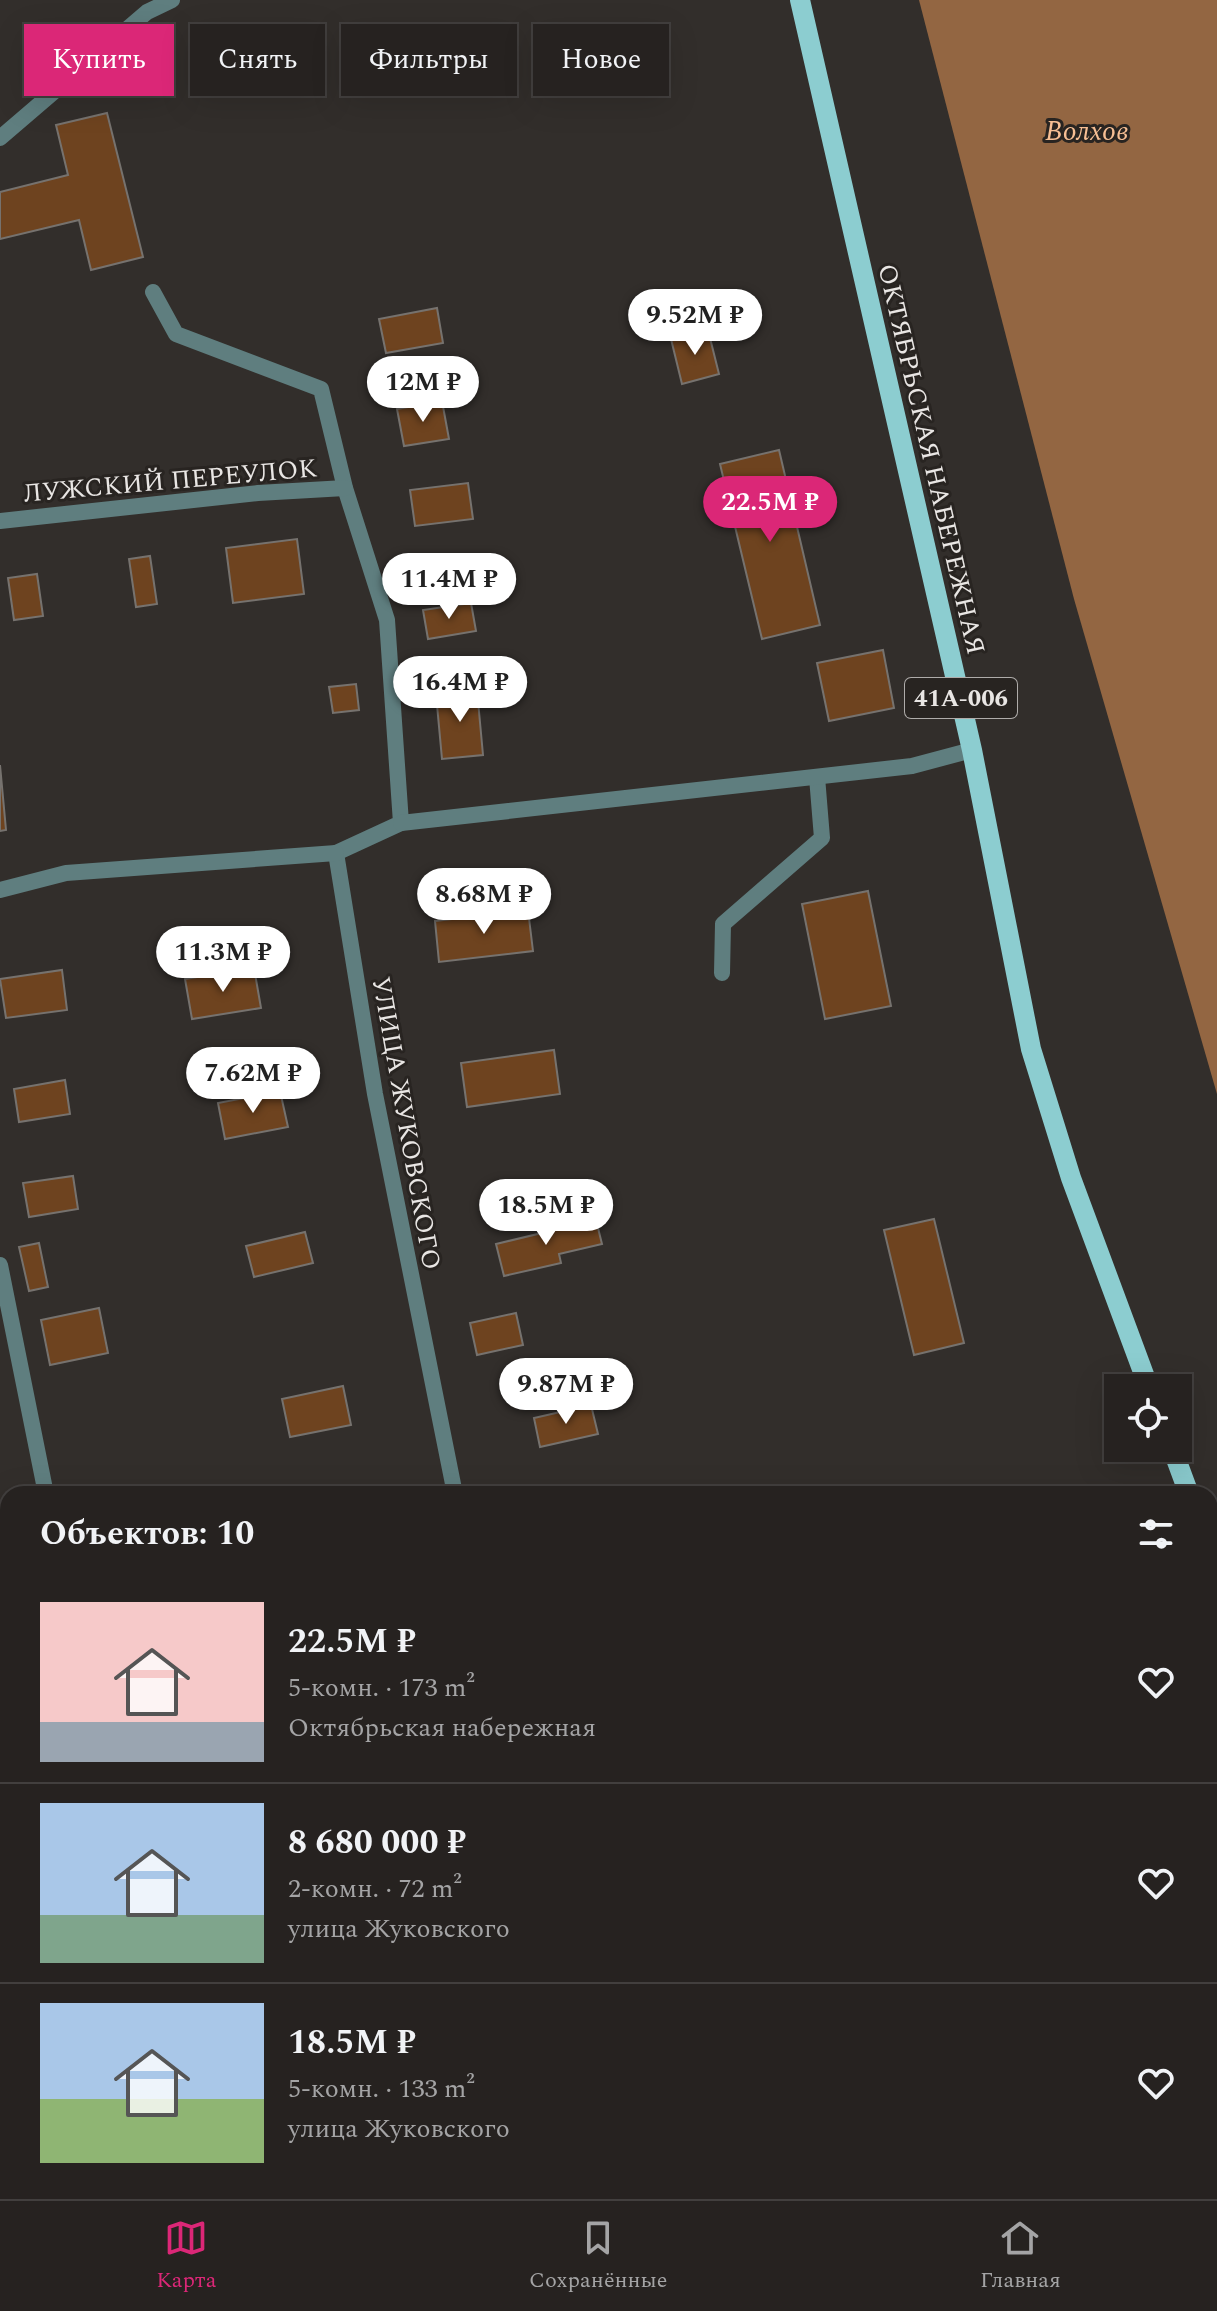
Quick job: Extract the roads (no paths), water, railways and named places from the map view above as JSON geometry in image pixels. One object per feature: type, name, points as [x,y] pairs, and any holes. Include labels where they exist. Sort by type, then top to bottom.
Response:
[{"type":"main road","name":"ОКТЯБРЬСКАЯ НАБЕРЕЖНАЯ","points":[[800,0],[972,750],[1031,1049],[1071,1178],[1144,1374]]},
{"type":"main road","points":[[1177,1462],[1186,1486]]},
{"type":"street","points":[[0,138],[147,12],[172,0]]},
{"type":"street","points":[[153,292],[176,334],[321,389],[345,488],[387,620],[401,823]]},
{"type":"street","name":"ЛУЖСКИЙ ПЕРЕУЛОК","points":[[0,521],[258,493],[345,488]]},
{"type":"street","points":[[0,890],[66,873],[336,853],[401,823],[912,766],[972,750]]},
{"type":"street","points":[[722,973],[723,924],[822,838],[817,777]]},
{"type":"street","name":"УЛИЦА ЖУКОВСКОГО","points":[[336,853],[375,1094],[453,1486]]},
{"type":"street","points":[[0,1265],[44,1486]]},
{"type":"water","name":"Волхов","points":[[919,0],[1217,0],[1217,1094],[1074,599]]}]
